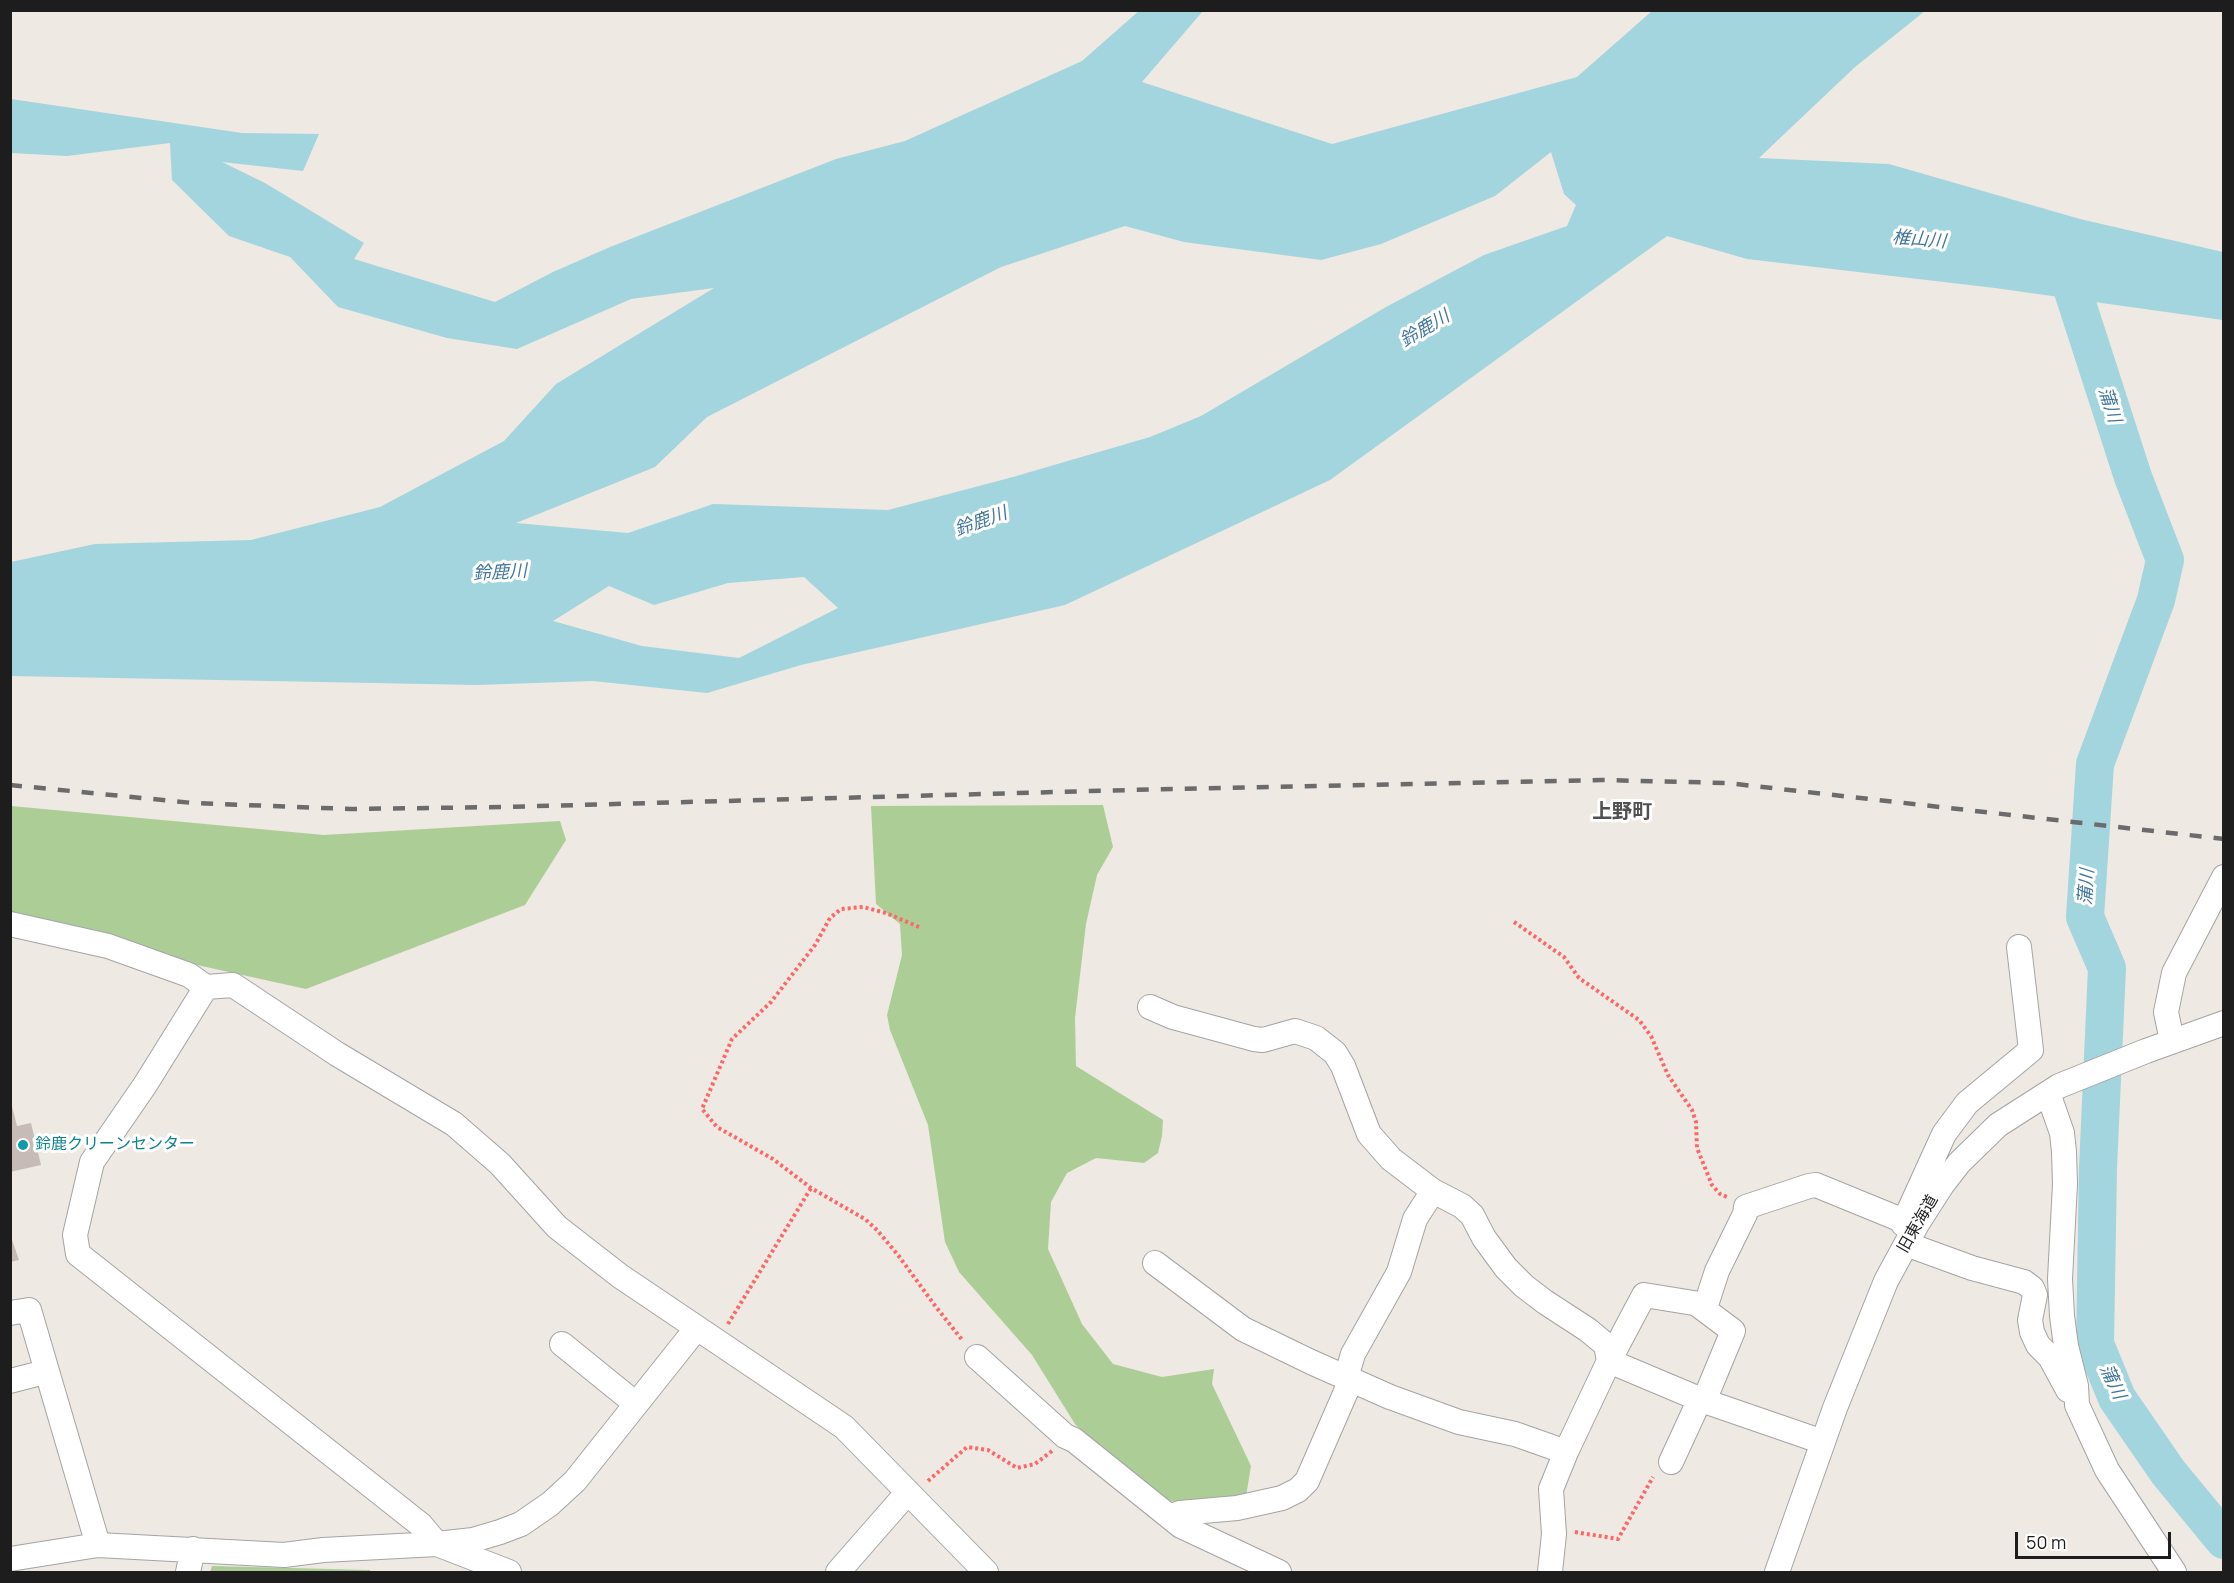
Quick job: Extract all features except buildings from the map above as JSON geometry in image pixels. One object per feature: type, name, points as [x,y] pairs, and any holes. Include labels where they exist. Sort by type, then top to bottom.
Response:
[{"type":"street","points":[[2172,1041],[2166,1012],[2174,973],[2223,877]]},
{"type":"street","points":[[10,924],[108,946],[189,975],[206,987],[233,985],[337,1054],[454,1124],[500,1164],[557,1227],[620,1276],[844,1427],[986,1572]]},
{"type":"street","points":[[1905,1233],[1944,1134],[1967,1103],[2031,1050],[2019,947]]},
{"type":"street","points":[[206,987],[145,1085],[92,1162],[75,1235],[78,1254],[421,1525],[438,1544],[509,1572]]},
{"type":"street","points":[[1150,1007],[1173,1017],[1254,1039],[1263,1040],[1295,1031],[1316,1038],[1335,1053],[1343,1066],[1369,1134],[1391,1159],[1433,1191],[1467,1210],[1506,1268],[1524,1286],[1606,1345],[1609,1361]]},
{"type":"street","name":"旧東海道","points":[[1778,1572],[1823,1442],[1905,1233],[1959,1163],[1998,1125],[2054,1090],[2146,1051],[2223,1023]]},
{"type":"street","points":[[2054,1090],[2064,1152],[2065,1184],[2060,1279],[2065,1336],[2076,1386],[2077,1405]]},
{"type":"street","points":[[1550,1572],[1554,1534],[1551,1490],[1566,1452],[1609,1361],[1644,1295],[1706,1305],[1717,1271],[1745,1215],[1746,1207],[1816,1185],[1972,1268],[2024,1282],[2032,1288],[2035,1295],[2030,1320],[2038,1345],[2050,1357],[2077,1405],[2107,1470],[2174,1572]]},
{"type":"street","points":[[1170,1517],[1180,1513],[1238,1508],[1282,1498],[1298,1490],[1308,1481],[1351,1380],[1348,1371],[1353,1354],[1399,1272],[1416,1219],[1433,1191]]},
{"type":"street","points":[[1155,1263],[1243,1329],[1351,1380],[1459,1422],[1515,1434],[1566,1452]]},
{"type":"street","points":[[1662,1470],[1702,1400],[1733,1331],[1696,1304]]},
{"type":"street","points":[[10,1313],[29,1310],[45,1372],[98,1545]]},
{"type":"street","points":[[10,1558],[98,1545],[284,1555],[323,1550],[438,1544],[473,1540],[500,1532],[521,1524],[550,1504],[575,1481],[696,1329]]},
{"type":"street","points":[[562,1344],[636,1404]]},
{"type":"street","points":[[977,1357],[1065,1436],[1074,1440],[1181,1526],[1279,1572]]},
{"type":"street","points":[[1609,1361],[1702,1400],[1823,1442]]},
{"type":"street","points":[[10,1381],[45,1372]]},
{"type":"street","points":[[838,1572],[910,1494]]},
{"type":"street","points":[[188,1572],[193,1549]]},
{"type":"path","points":[[919,927],[886,913],[863,907],[841,909],[830,918],[815,945],[771,1002],[732,1039],[702,1109],[717,1127],[773,1160],[811,1188],[865,1219],[877,1230],[977,1357]]},
{"type":"path","points":[[1514,922],[1564,957],[1579,978],[1639,1020],[1651,1036],[1675,1088],[1692,1110],[1696,1122],[1696,1148],[1712,1185],[1720,1194],[1746,1207]]},
{"type":"path","points":[[717,1342],[811,1188]]},
{"type":"path","points":[[910,1494],[967,1447],[988,1450],[1017,1468],[1026,1467],[1051,1453],[1065,1436]]},
{"type":"path","points":[[1554,1534],[1569,1531],[1618,1539],[1662,1470]]},
{"type":"green space","points":[[1103,805],[1113,847],[1097,875],[1086,924],[1075,1018],[1076,1066],[1163,1120],[1162,1136],[1158,1153],[1144,1163],[1096,1158],[1067,1173],[1051,1202],[1048,1249],[1082,1324],[1113,1364],[1162,1377],[1214,1369],[1212,1384],[1251,1466],[1243,1515],[1177,1504],[1121,1474],[1075,1424],[1032,1355],[959,1272],[945,1242],[928,1125],[890,1030],[887,1015],[902,955],[900,924],[876,904],[871,806]]},
{"type":"green space","points":[[11,806],[324,835],[560,821],[566,840],[525,905],[306,989],[11,924]]},
{"type":"green space","points":[[212,1566],[370,1570],[370,1572],[210,1572]]},
{"type":"water","points":[[1140,10],[1203,11],[1142,82],[1332,144],[1577,77],[1652,11],[1925,11],[1855,67],[1759,158],[1889,164],[2080,219],[2223,252],[2223,320],[1995,288],[1747,259],[1667,236],[1330,480],[1065,605],[801,665],[707,693],[593,681],[477,685],[11,676],[11,562],[95,544],[251,540],[380,507],[504,441],[556,384],[714,288],[631,299],[517,349],[447,338],[338,307],[290,257],[229,236],[172,180],[170,143],[67,156],[11,153],[11,99],[242,133],[319,134],[303,171],[222,162],[265,183],[364,243],[354,259],[495,302],[553,272],[610,247],[836,159],[905,141],[1082,61]],"holes":[[[1551,152],[1564,194],[1576,205],[1567,226],[1484,255],[1386,307],[1201,416],[1150,437],[888,510],[713,504],[628,533],[516,523],[655,467],[707,417],[1001,267],[1125,226],[1184,242],[1321,260],[1381,244],[1495,196]],[[804,577],[838,608],[739,658],[642,646],[553,621],[609,586],[654,605],[728,583]]]},
{"type":"waterway","name":"蒲川","points":[[2061,254],[2133,477],[2165,560],[2156,600],[2095,764],[2085,917],[2107,968],[2098,1168],[2095,1344],[2117,1398],[2168,1472],[2224,1540]]},
{"type":"railway","points":[[10,785],[193,803],[350,809],[1601,780],[1727,783],[2224,839]]},
{"type":"place","name":"鈴鹿クリーンセンター","points":[[23,1145]]},
{"type":"district","name":"上野町","points":[[1622,812]]},
{"type":"water label","name":"椎山川","points":[[1919,240]]},
{"type":"water label","name":"鈴鹿川","points":[[1425,329]]},
{"type":"water label","name":"鈴鹿川","points":[[981,522]]},
{"type":"water label","name":"鈴鹿川","points":[[500,573]]}]
